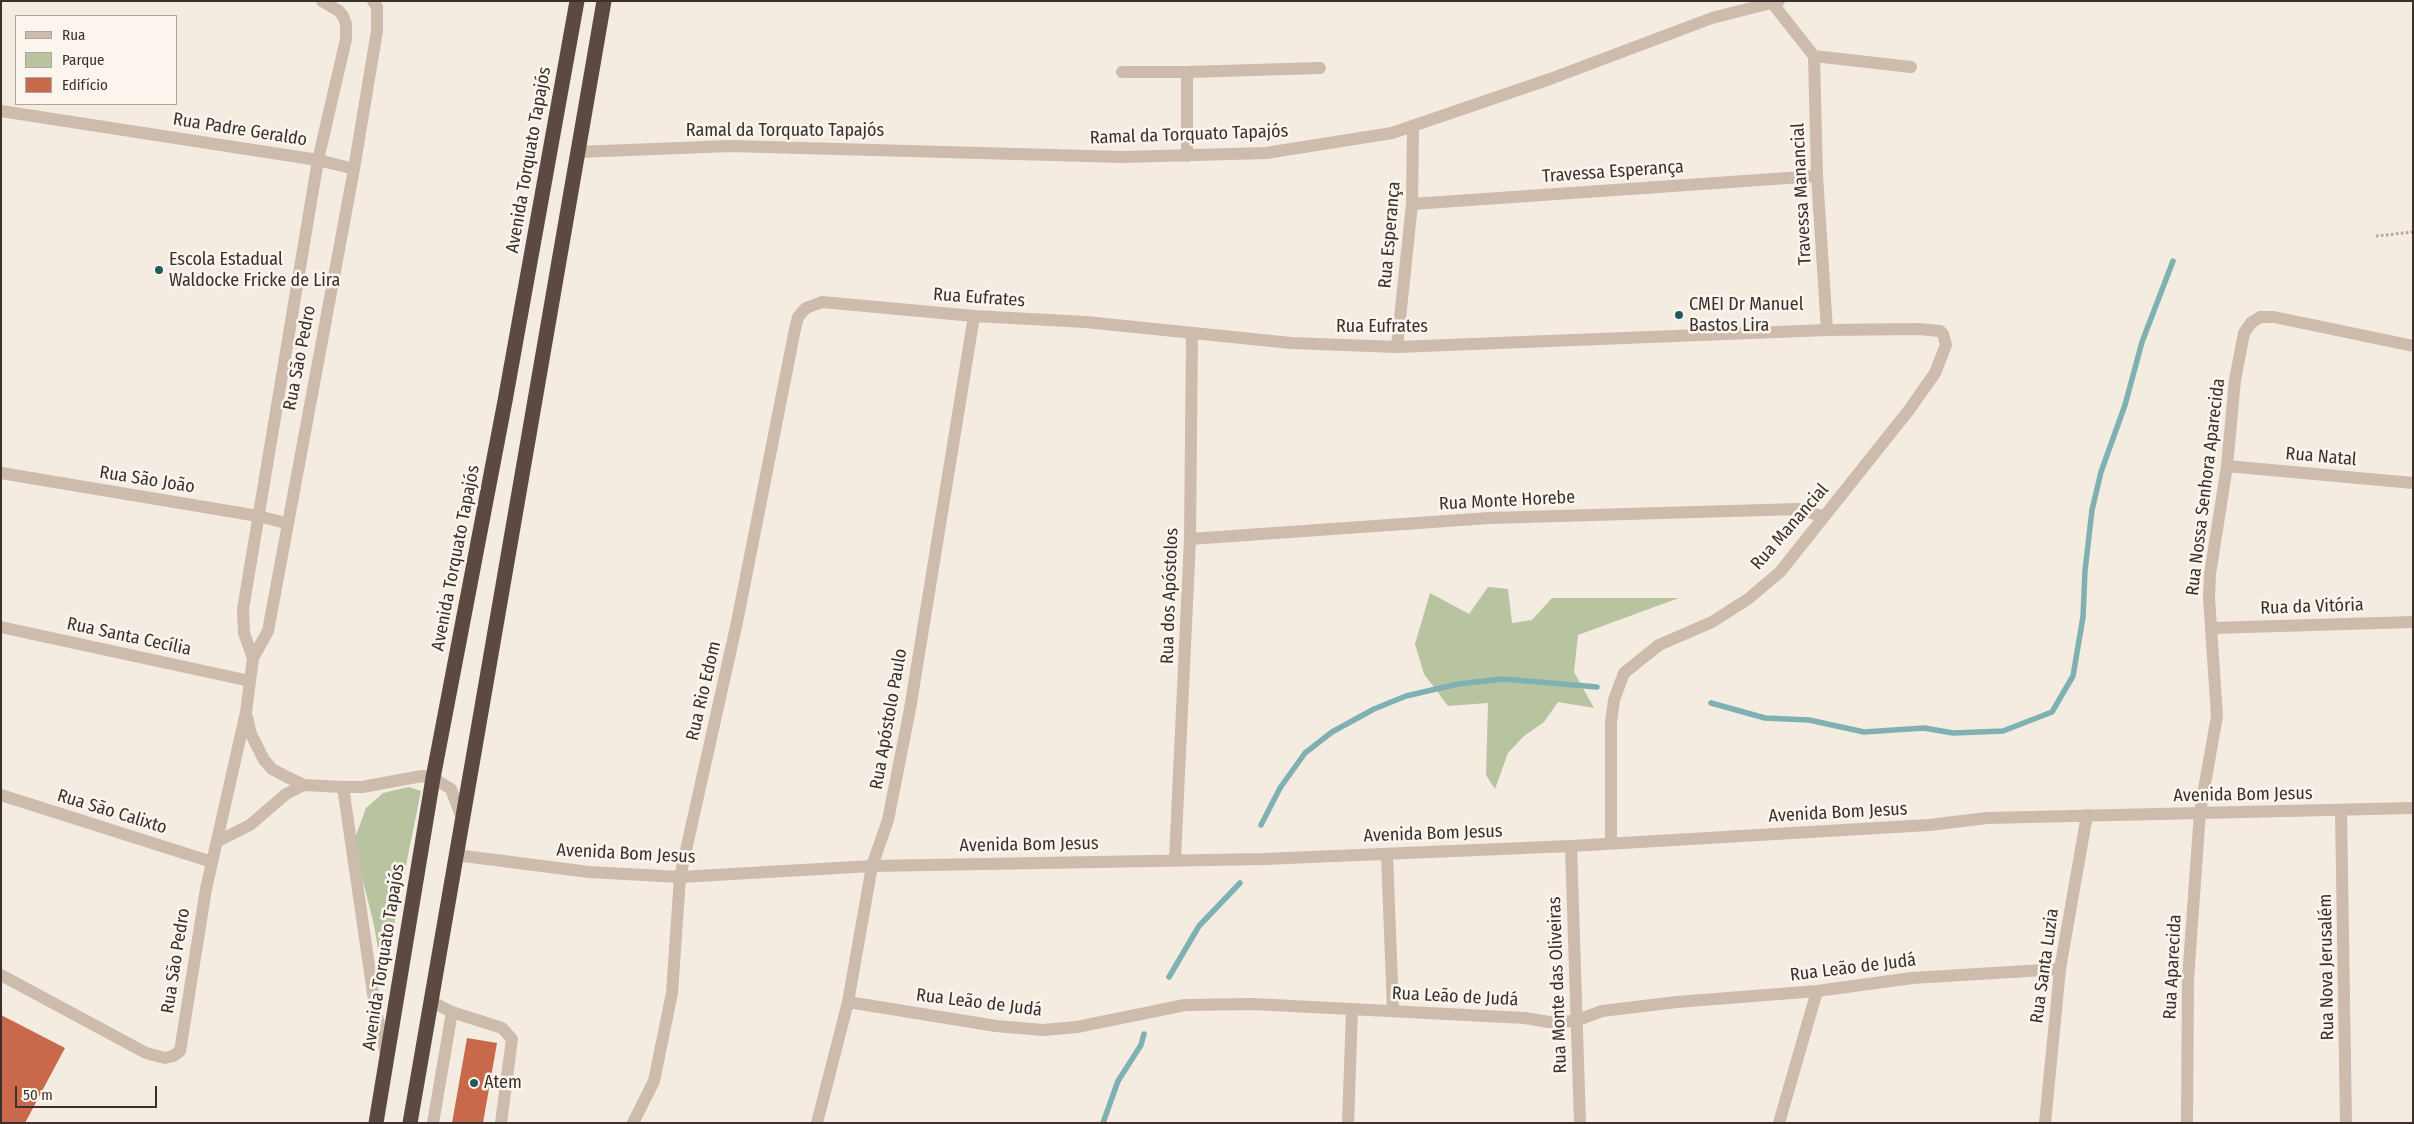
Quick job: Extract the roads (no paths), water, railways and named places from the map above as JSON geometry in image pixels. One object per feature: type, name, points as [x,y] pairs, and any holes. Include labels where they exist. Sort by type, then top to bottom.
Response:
[{"type":"highway","name":"Avenida Torquato Tapajós","points":[[376,1123],[433,778],[505,401],[577,1]]},
{"type":"highway","points":[[410,1123],[532,428],[577,152],[604,1]]},
{"type":"street","name":"Rua São Pedro","points":[[1,975],[146,1053],[165,1058],[173,1056],[180,1051],[195,946],[246,712],[253,658],[268,631],[286,524],[354,169],[378,31],[377,7],[373,1]]},
{"type":"street","points":[[1776,2],[1814,56],[1911,67]]},
{"type":"street","name":"Ramal da Torquato Tapajós","points":[[577,152],[731,146],[930,150],[1060,156],[1187,156],[1276,152],[1392,133],[1550,79],[1712,18],[1776,2]]},
{"type":"street","name":"Rua São Pedro","points":[[253,658],[244,632],[243,619],[258,516],[318,160],[346,39],[346,24],[343,16],[325,3]]},
{"type":"street","name":"Travessa Manancial","points":[[1814,56],[1816,176],[1827,330]]},
{"type":"street","points":[[1122,72],[1320,68]]},
{"type":"street","points":[[1187,72],[1187,156]]},
{"type":"street","name":"Rua Padre Geraldo","points":[[1,111],[318,160],[354,169]]},
{"type":"street","name":"Rua Esperança","points":[[1397,347],[1412,204],[1413,126]]},
{"type":"street","name":"Travessa Esperança","points":[[1412,204],[1816,176]]},
{"type":"street","name":"Rua Rio Edom","points":[[633,1123],[654,1081],[672,992],[680,877],[737,622],[798,317],[806,308],[822,302],[847,303]]},
{"type":"street","name":"Rua Eufrates","points":[[847,303],[974,316],[1086,322],[1292,343],[1397,347],[1827,330],[1918,329]]},
{"type":"street","name":"Rua Apóstolo Paulo","points":[[817,1123],[848,1002],[872,866],[888,820],[910,709],[974,316]]},
{"type":"street","name":"Rua Nossa Senhora Aparecida","points":[[2200,812],[2217,716],[2212,628],[2208,598],[2210,574],[2227,466],[2235,380],[2244,333],[2251,323],[2260,317],[2285,318],[2413,346]]},
{"type":"street","name":"Rua Manancial","points":[[1611,843],[1611,722],[1614,700],[1624,673],[1659,645],[1712,622],[1748,598],[1780,572],[1909,410],[1938,366],[1946,345],[1944,334],[1935,330],[1918,329]]},
{"type":"street","name":"Rua dos Apóstolos","points":[[1175,860],[1190,539],[1192,333]]},
{"type":"street","name":"Rua Natal","points":[[2227,466],[2413,483]]},
{"type":"street","name":"Rua São João","points":[[1,473],[258,516],[286,524]]},
{"type":"street","name":"Rua Monte Horebe","points":[[1190,539],[1490,518],[1799,509],[1824,517]]},
{"type":"street","name":"Rua da Vitória","points":[[2212,628],[2413,622]]},
{"type":"street","name":"Rua Santa Cecília","points":[[1,627],[250,681]]},
{"type":"street","points":[[246,712],[251,734],[264,760],[272,769],[304,785],[362,787],[422,776],[433,778],[451,788],[462,820]]},
{"type":"street","points":[[218,841],[250,826],[286,794],[304,785]]},
{"type":"street","points":[[342,787],[373,997],[387,1056]]},
{"type":"street","name":"Rua São Calixto","points":[[1,795],[212,862]]},
{"type":"street","name":"Avenida Bom Jesus","points":[[456,855],[589,872],[680,877],[872,866],[1264,859],[1571,846],[1929,825],[1987,818],[2413,808]]},
{"type":"street","name":"Rua Nova Jerusalém","points":[[2341,811],[2346,1123]]},
{"type":"street","name":"Rua Aparecida","points":[[2187,1123],[2188,979],[2200,812]]},
{"type":"street","name":"Rua Santa Luzia","points":[[2045,1123],[2060,969],[2087,815]]},
{"type":"street","name":"Rua Monte das Oliveiras","points":[[1571,846],[1575,1021],[1580,1123]]},
{"type":"street","points":[[1387,854],[1393,1011]]},
{"type":"street","name":"Rua Leão de Judá","points":[[848,1002],[996,1026],[1043,1030],[1077,1027],[1185,1005],[1253,1004],[1550,1022],[1575,1021],[1602,1011],[1676,1002],[1818,991],[1912,978],[2060,969]]},
{"type":"street","points":[[1778,1123],[1818,991]]},
{"type":"street","points":[[432,1002],[452,1012],[502,1028],[512,1039],[501,1123]]},
{"type":"street","points":[[1348,1123],[1352,1010]]},
{"type":"street","points":[[433,1123],[452,1012]]},
{"type":"waterway","points":[[1711,703],[1765,718],[1809,720],[1864,732],[1924,728],[1953,733],[2003,731],[2052,712],[2073,676],[2083,617],[2085,571],[2092,510],[2101,472],[2125,405],[2142,342],[2173,261]]},
{"type":"waterway","points":[[1261,825],[1280,788],[1305,753],[1332,732],[1374,709],[1406,696],[1458,684],[1503,679],[1597,687]]},
{"type":"waterway","points":[[1169,977],[1199,926],[1240,883]]},
{"type":"waterway","points":[[1103,1123],[1118,1081],[1141,1045],[1144,1034]]},
{"type":"place","name":"Escola Estadual Waldocke Fricke de Lira","points":[[159,270]]},
{"type":"place","name":"CMEI Dr Manuel Bastos Lira","points":[[1679,315]]},
{"type":"place","name":"Atem","points":[[474,1083]]}]
